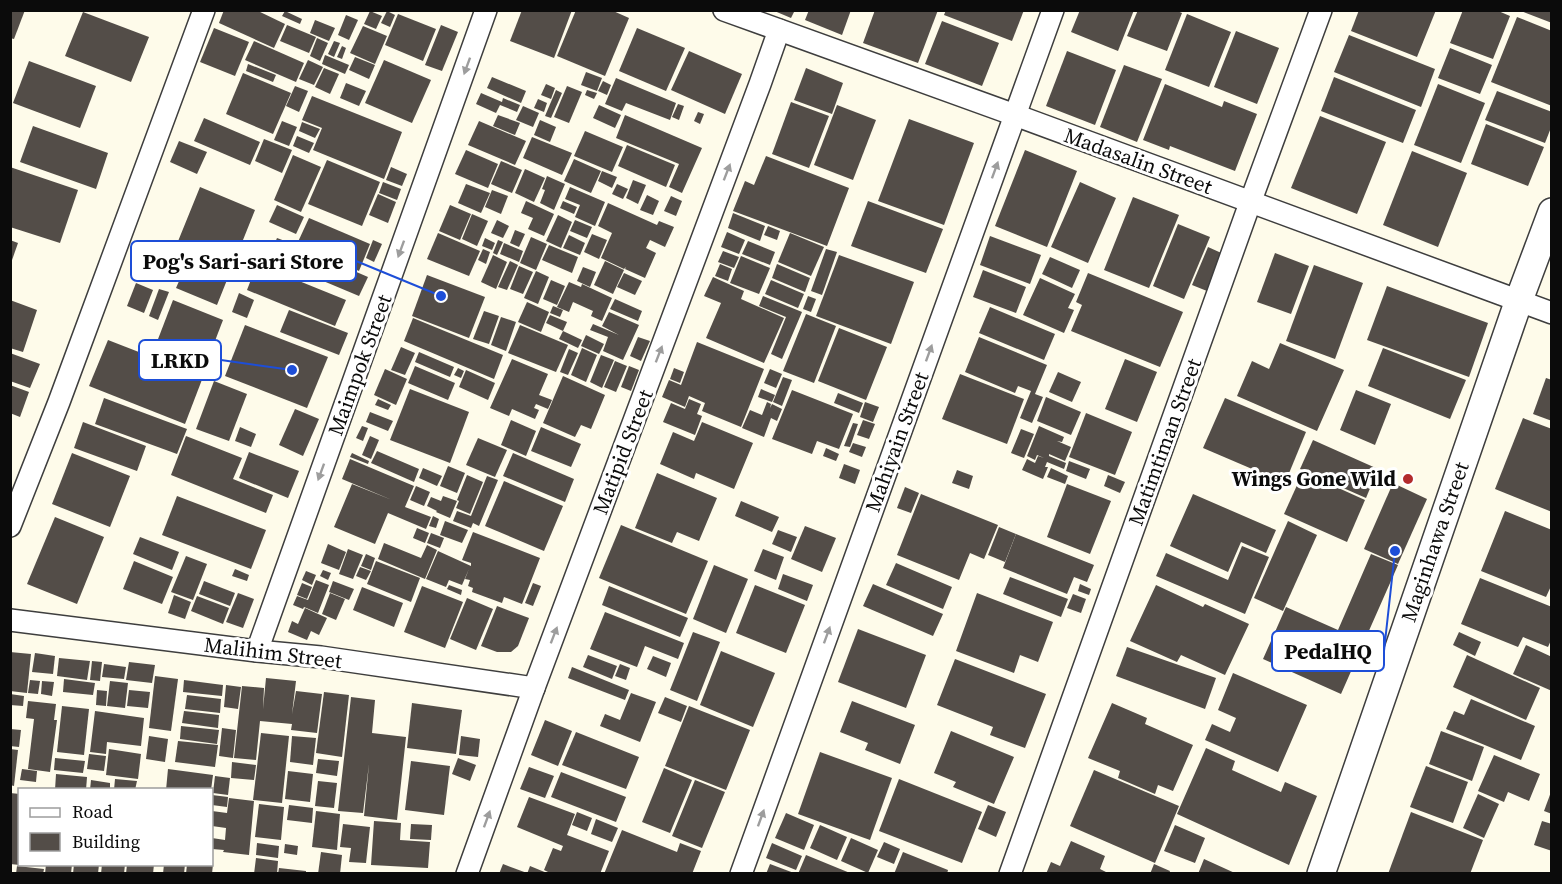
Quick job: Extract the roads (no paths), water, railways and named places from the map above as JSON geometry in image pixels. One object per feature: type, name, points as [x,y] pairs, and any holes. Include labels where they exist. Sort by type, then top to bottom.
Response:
[{"type":"street","points":[[10,526],[59,402],[204,10]]},
{"type":"street","name":"Maimpok Street","points":[[257,651],[486,10]]},
{"type":"street","name":"Madasalin Street","points":[[723,10],[1551,313]]},
{"type":"street","name":"Mahiyain Street","points":[[741,873],[1053,10]]},
{"type":"street","name":"Matimtiman Street","points":[[1011,873],[1321,10]]},
{"type":"street","name":"Matipid Street","points":[[467,873],[779,30]]},
{"type":"street","name":"Maginhawa Street","points":[[1321,873],[1551,212]]},
{"type":"street","name":"Malihim Street","points":[[10,620],[321,657],[534,688]]},
{"type":"place","name":"Pog's Sari-sari Store","points":[[441,296]]},
{"type":"place","name":"LRKD","points":[[292,370]]},
{"type":"place","name":"Wings Gone Wild","points":[[1408,479]]},
{"type":"place","name":"PedalHQ","points":[[1395,551]]}]
